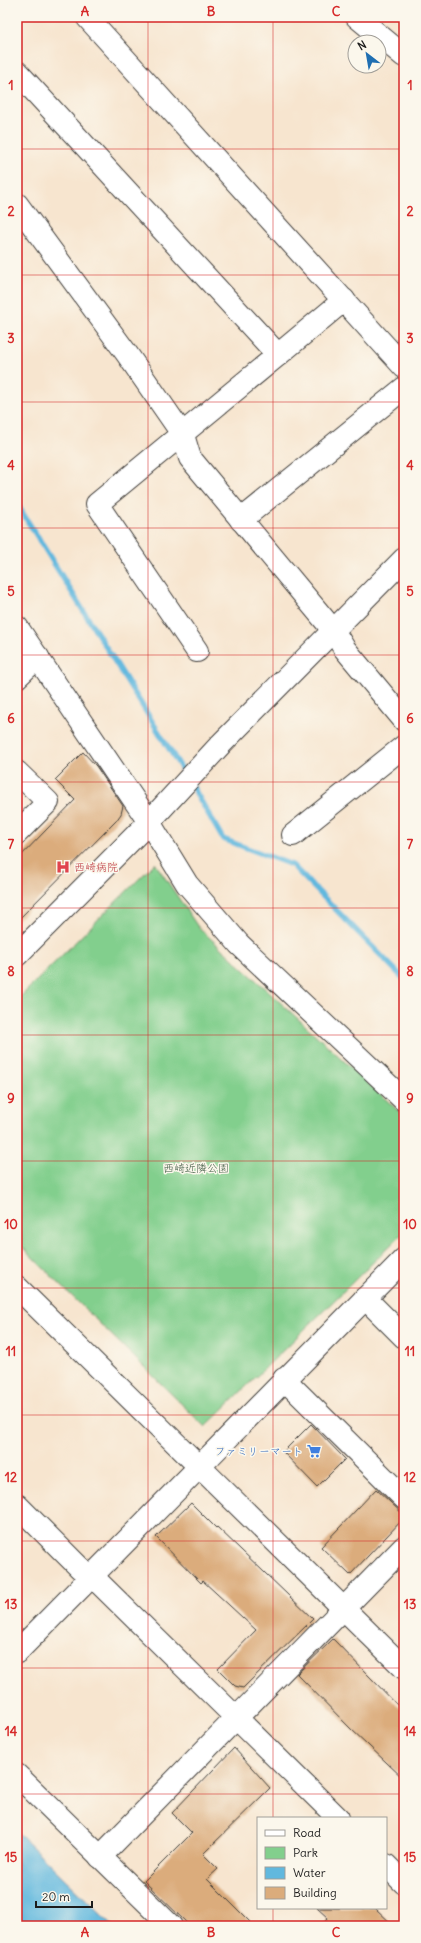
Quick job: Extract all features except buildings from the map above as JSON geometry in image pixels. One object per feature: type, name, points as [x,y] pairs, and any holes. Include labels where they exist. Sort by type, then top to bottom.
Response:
[{"type":"street","points":[[87,17],[404,367]]},
{"type":"street","points":[[357,17],[404,56]]},
{"type":"street","points":[[17,72],[278,355]]},
{"type":"street","points":[[17,204],[127,354],[183,435],[190,458],[334,630],[344,648],[404,720]]},
{"type":"street","points":[[197,651],[97,504],[183,435],[344,300]]},
{"type":"street","points":[[241,520],[404,388]]},
{"type":"street","points":[[17,955],[148,822],[221,744],[404,559]]},
{"type":"street","points":[[17,627],[148,822],[187,884],[239,944],[404,1100]]},
{"type":"street","points":[[17,677],[38,658]]},
{"type":"street","points":[[293,836],[404,746]]},
{"type":"street","points":[[17,772],[48,802],[17,833]]},
{"type":"street","points":[[17,1652],[284,1379],[404,1259]]},
{"type":"street","points":[[17,1287],[404,1668]]},
{"type":"street","points":[[365,1298],[404,1336]]},
{"type":"street","points":[[284,1379],[404,1498]]},
{"type":"street","points":[[17,1505],[80,1568],[92,1576],[337,1817]]},
{"type":"street","points":[[100,1857],[404,1547]]},
{"type":"street","points":[[17,1775],[171,1926]]},
{"type":"street","points":[[387,1867],[404,1883]]},
{"type":"green space","name":"西崎近隣公園","points":[[155,863],[198,927],[404,1116],[404,1232],[205,1427],[17,1242],[17,1000]]},
{"type":"water","points":[[17,1832],[113,1926],[17,1926]]},
{"type":"waterway","points":[[17,504],[186,776]]},
{"type":"waterway","points":[[191,784],[223,839],[292,865],[404,979]]},
{"type":"place","name":"西崎病院","points":[[63,867]]},
{"type":"place","name":"ファミリーマート","points":[[314,1451]]}]
